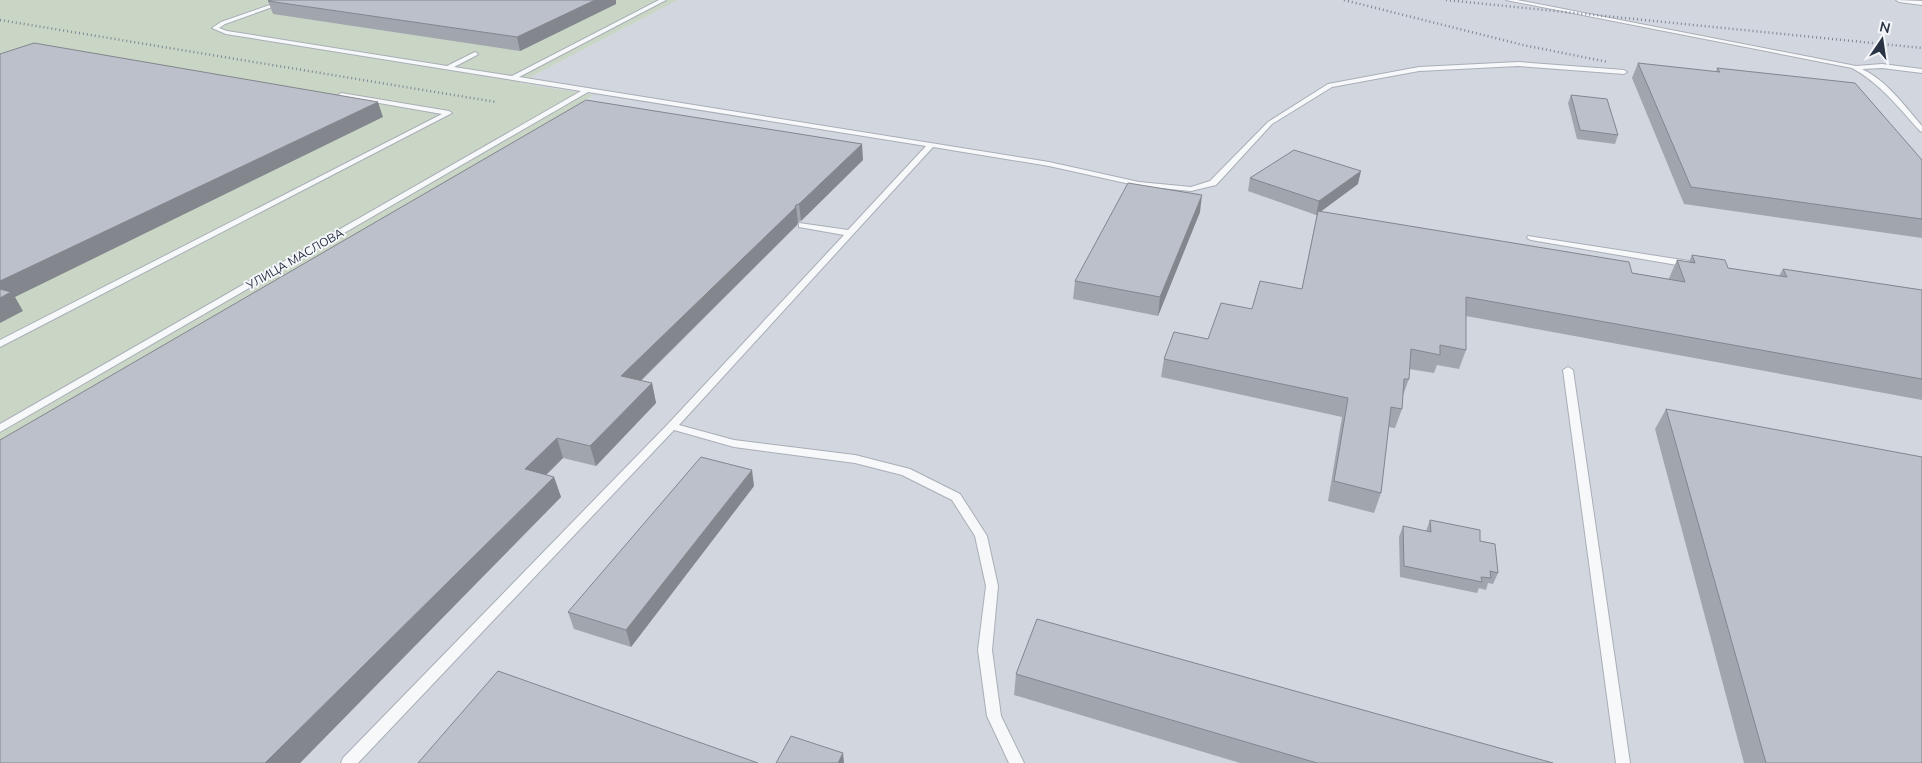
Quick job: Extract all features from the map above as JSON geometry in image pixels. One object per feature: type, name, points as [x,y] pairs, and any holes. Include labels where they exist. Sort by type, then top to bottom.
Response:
[{"type":"lane","points":[[289,0],[223,23],[215,28],[236,33],[931,144],[1049,164],[1139,184],[1191,189],[1213,183],[1270,123],[1330,85],[1419,69],[1518,64],[1624,72]]},
{"type":"lane","points":[[514,77],[663,0]]},
{"type":"lane","points":[[1508,0],[1854,67],[1868,73],[1922,130]]},
{"type":"lane","points":[[1899,0],[1922,3]]},
{"type":"lane","points":[[449,67],[475,54]]},
{"type":"lane","points":[[1854,67],[1882,66],[1922,70]]},
{"type":"lane","name":"УЛИЦА МАСЛОВА","points":[[0,429],[589,89]]},
{"type":"lane","points":[[0,344],[449,113],[330,94]]},
{"type":"lane","points":[[348,763],[672,426],[931,144]]},
{"type":"lane","points":[[802,225],[849,233]]},
{"type":"lane","points":[[1530,238],[1697,265]]},
{"type":"lane","points":[[1568,370],[1623,763]]},
{"type":"lane","points":[[672,426],[734,443],[864,461],[906,472],[956,497],[981,536],[992,586],[985,650],[994,716],[1017,763]]},
{"type":"shaded area","points":[[678,0],[1922,0],[1922,763],[0,763],[0,446],[593,96],[518,83]]},
{"type":"green space","points":[[0,0],[678,0],[519,83],[594,95],[0,446]]},
{"type":"building","points":[[595,0],[517,37],[268,1]]},
{"type":"building","points":[[34,43],[378,102],[0,281],[0,54]]},
{"type":"building","points":[[1638,63],[1720,72],[1717,68],[1855,83],[1922,160],[1922,219],[1691,187]]},
{"type":"building","points":[[1571,95],[1607,99],[1618,135],[1580,130]]},
{"type":"building","points":[[586,100],[862,144],[796,205],[621,376],[652,383],[590,446],[557,438],[525,469],[554,477],[265,763],[0,763],[0,440]]},
{"type":"building","points":[[1294,150],[1361,171],[1319,201],[1250,178]]},
{"type":"building","points":[[1128,183],[1202,195],[1160,297],[1075,281]]},
{"type":"building","points":[[1318,211],[1629,262],[1632,273],[1685,282],[1677,260],[1695,263],[1692,255],[1725,260],[1728,268],[1787,277],[1783,269],[1922,290],[1922,379],[1466,297],[1466,350],[1440,345],[1440,355],[1411,349],[1409,379],[1404,379],[1402,409],[1391,407],[1381,493],[1334,481],[1348,398],[1164,359],[1174,332],[1208,339],[1221,303],[1252,309],[1260,281],[1302,289]]},
{"type":"building","points":[[0,289],[11,292],[0,298]]},
{"type":"building","points":[[1666,409],[1922,457],[1922,763],[1766,763]]},
{"type":"building","points":[[701,457],[752,470],[626,630],[568,612]]},
{"type":"building","points":[[1430,520],[1480,530],[1480,541],[1495,544],[1498,573],[1490,571],[1491,578],[1481,577],[1482,582],[1404,566],[1403,526],[1431,532]]},
{"type":"building","points":[[1037,619],[1553,763],[1317,763],[1016,674]]},
{"type":"building","points":[[498,671],[758,763],[418,763]]},
{"type":"building","points":[[791,736],[843,753],[838,763],[776,763]]},
{"type":"railway","points":[[1344,0],[1523,45],[1608,62]]},
{"type":"railway","points":[[1446,0],[1922,48]]},
{"type":"railway","points":[[0,20],[496,102]]}]
